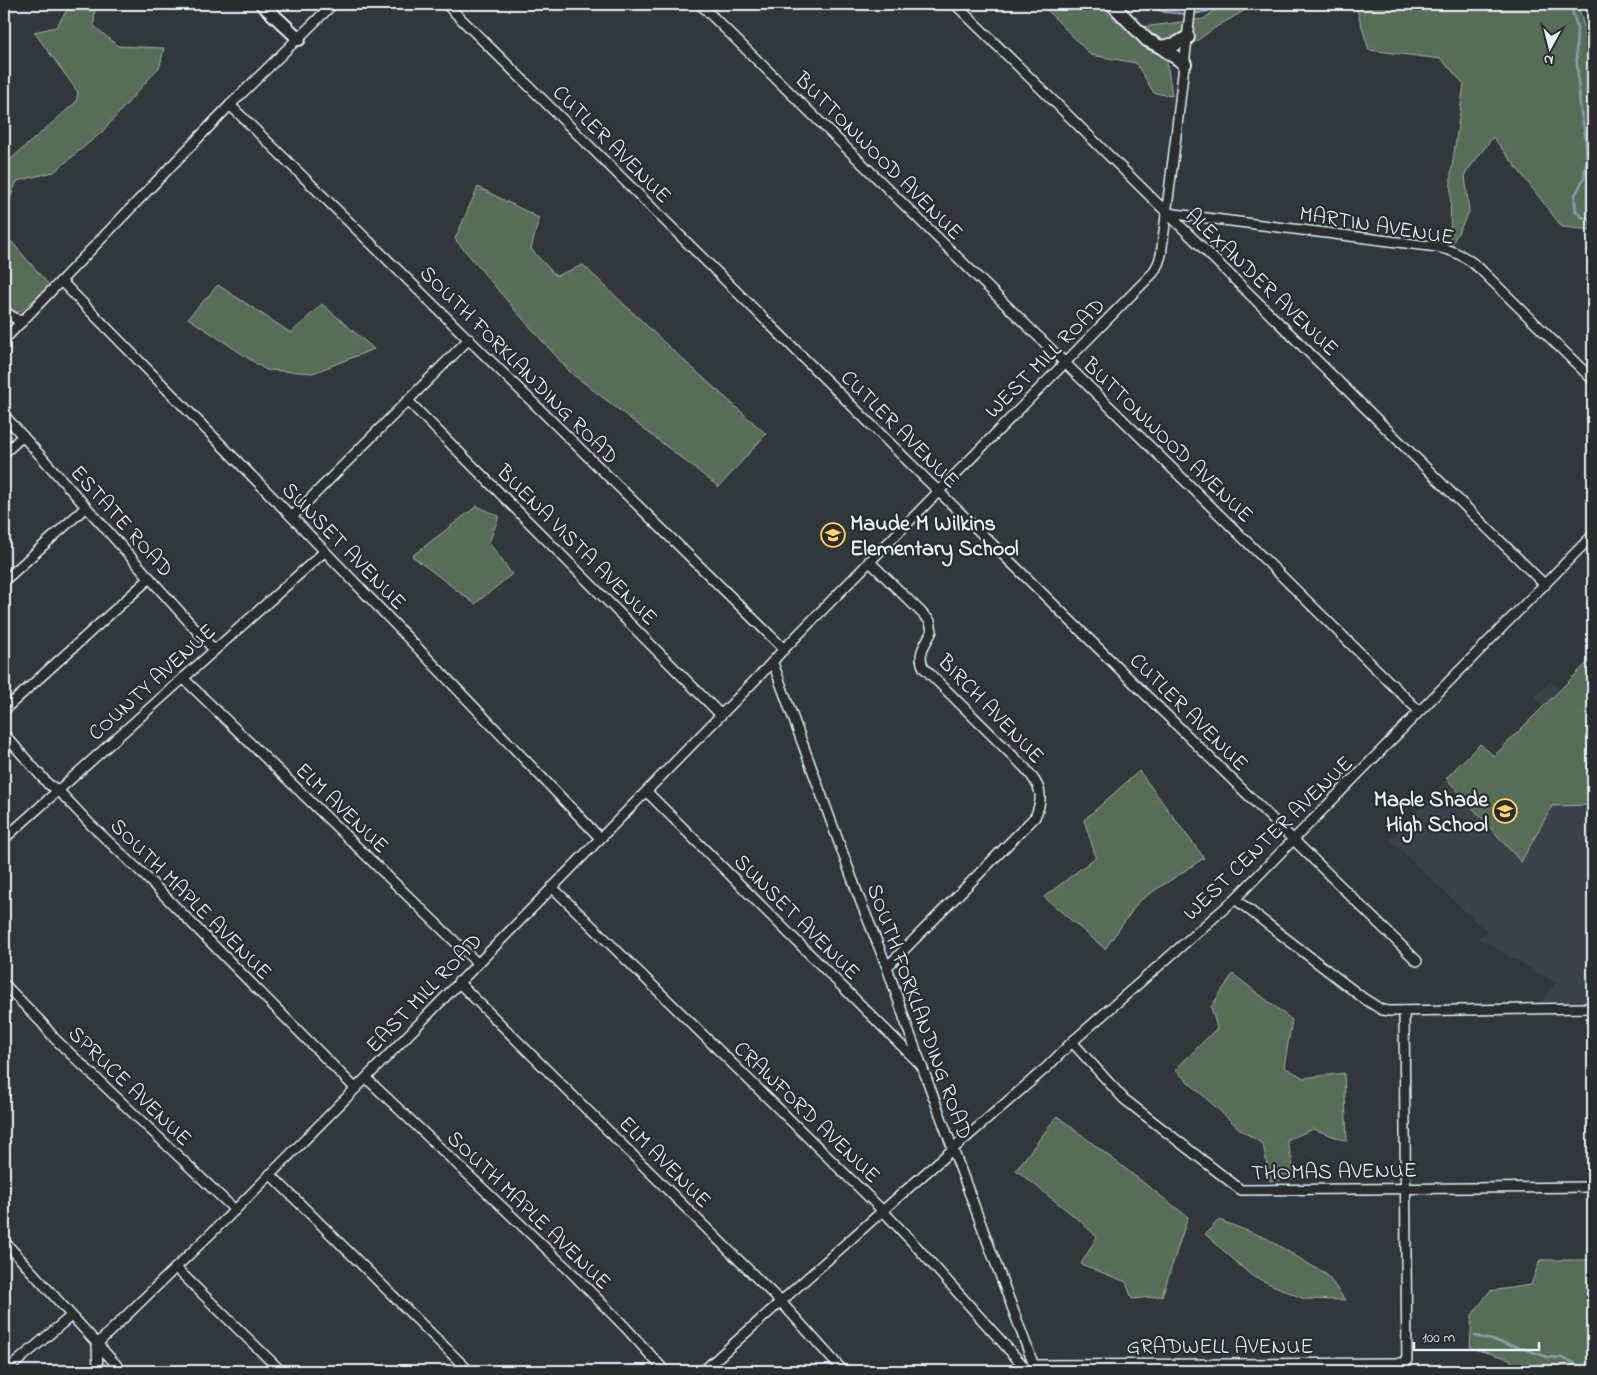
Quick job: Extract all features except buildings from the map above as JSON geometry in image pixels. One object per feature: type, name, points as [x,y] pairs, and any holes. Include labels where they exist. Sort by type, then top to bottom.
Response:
[{"type":"highway","points":[[262,4],[300,39]]},
{"type":"highway","points":[[1112,4],[1147,40],[1161,47],[1185,64]]},
{"type":"highway","points":[[1161,47],[1176,44],[1188,37]]},
{"type":"street","points":[[4,340],[230,105],[334,4]]},
{"type":"street","name":"CUTLER AVENUE","points":[[446,4],[1417,960]]},
{"type":"street","name":"BUTTONWOOD AVENUE","points":[[700,4],[1419,711]]},
{"type":"street","name":"ALEXANDER AVENUE","points":[[955,4],[1545,585]]},
{"type":"street","name":"WEST MILL ROAD","points":[[772,663],[938,490],[1156,269],[1161,255],[1191,4]]},
{"type":"street","name":"SOUTH FORKLANDING ROAD","points":[[230,105],[784,649]]},
{"type":"street","name":"MARTIN AVENUE","points":[[1166,213],[1452,250],[1467,258],[1480,269],[1593,380]]},
{"type":"street","name":"SUNSET AVENUE","points":[[61,281],[292,516],[324,552],[600,838]]},
{"type":"street","points":[[4,312],[22,322]]},
{"type":"street","points":[[292,516],[469,339]]},
{"type":"street","name":"BUENA VISTA AVENUE","points":[[408,401],[721,714]]},
{"type":"street","name":"ESTATE ROAD","points":[[4,415],[214,650]]},
{"type":"street","points":[[4,453],[23,436]]},
{"type":"street","points":[[4,581],[86,507]]},
{"type":"street","name":"WEST CENTER AVENUE","points":[[704,1371],[1235,899],[1593,535]]},
{"type":"street","name":"COUNTY AVENUE","points":[[4,839],[324,552]]},
{"type":"street","name":"BIRCH AVENUE","points":[[869,561],[930,621],[932,631],[920,655],[924,668],[1025,768],[1037,782],[1041,798],[1040,806],[1035,816],[887,966]]},
{"type":"street","points":[[4,710],[150,578]]},
{"type":"street","name":"SOUTH FORKLANDING ROAD","points":[[772,663],[782,684],[860,900],[887,966],[1032,1369]]},
{"type":"street","name":"EAST MILL ROAD","points":[[98,1344],[366,1078],[772,663]]},
{"type":"street","name":"ELM AVENUE","points":[[183,678],[477,963]]},
{"type":"street","name":"SOUTH MAPLE AVENUE","points":[[4,734],[48,784],[58,790],[355,1088]]},
{"type":"street","name":"SUNSET AVENUE","points":[[647,792],[923,1067]]},
{"type":"street","name":"CRAWFORD AVENUE","points":[[552,887],[883,1211],[1032,1369]]},
{"type":"street","points":[[1235,899],[1382,1010],[1593,1008]]},
{"type":"street","name":"ELM AVENUE","points":[[458,982],[782,1302],[843,1371]]},
{"type":"street","name":"SPRUCE AVENUE","points":[[4,984],[54,1038],[235,1210]]},
{"type":"street","points":[[1404,1011],[1407,1367]]},
{"type":"street","name":"THOMAS AVENUE","points":[[1072,1042],[1124,1099],[1241,1190],[1593,1186]]},
{"type":"street","name":"SOUTH MAPLE AVENUE","points":[[366,1078],[572,1274],[626,1328],[665,1371]]},
{"type":"street","points":[[270,1174],[469,1371]]},
{"type":"street","points":[[4,1241],[122,1371]]},
{"type":"street","points":[[176,1268],[281,1371]]},
{"type":"street","points":[[6,1371],[71,1316]]},
{"type":"street","points":[[98,1344],[98,1371]]},
{"type":"street","name":"GRADWELL AVENUE","points":[[1032,1369],[1407,1367]]},
{"type":"shaded area","name":"Maple Shade High School","points":[[1593,658],[1593,1002],[1541,1002],[1556,983],[1479,939],[1486,931],[1390,840],[1480,744],[1493,758],[1544,707],[1534,697],[1551,681],[1561,691]]},
{"type":"green space","points":[[71,4],[95,4],[94,26],[118,46],[164,48],[160,66],[103,131],[54,172],[17,181],[4,214],[4,165],[76,102],[78,92],[34,32],[56,27]]},
{"type":"green space","points":[[1041,4],[1096,4],[1127,29],[1204,19],[1222,4],[1256,4],[1216,27],[1167,62],[1172,96],[1154,93],[1136,63],[1091,55]]},
{"type":"green space","points":[[1355,4],[1578,4],[1593,60],[1593,230],[1562,227],[1493,137],[1465,174],[1469,212],[1450,248],[1451,174],[1464,84],[1441,59],[1369,50]]},
{"type":"green space","points":[[478,187],[539,218],[531,249],[556,276],[583,265],[669,347],[766,434],[719,487],[571,373],[455,239]]},
{"type":"green space","points":[[4,233],[50,286],[18,313],[4,304]]},
{"type":"green space","points":[[218,285],[291,333],[322,304],[374,349],[313,373],[266,370],[188,318]]},
{"type":"green space","points":[[477,506],[499,516],[489,543],[512,574],[475,604],[412,556]]},
{"type":"green space","points":[[1593,657],[1592,805],[1552,806],[1521,862],[1446,778],[1480,744],[1494,756]]},
{"type":"green space","points":[[1139,771],[1204,858],[1139,901],[1105,949],[1044,897],[1096,857],[1084,820]]},
{"type":"green space","points":[[1233,974],[1292,1020],[1284,1067],[1304,1078],[1344,1073],[1347,1141],[1313,1129],[1287,1140],[1296,1178],[1270,1181],[1263,1144],[1242,1131],[1175,1070],[1217,1028],[1211,1007]]},
{"type":"green space","points":[[1057,1116],[1188,1217],[1162,1296],[1132,1299],[1126,1282],[1081,1264],[1097,1237],[1079,1220],[1016,1170]]},
{"type":"green space","points":[[1219,1220],[1266,1238],[1327,1275],[1345,1300],[1304,1299],[1252,1276],[1205,1234]]},
{"type":"green space","points":[[1540,1260],[1593,1260],[1593,1371],[1560,1366],[1558,1371],[1514,1371],[1510,1359],[1470,1348],[1472,1315],[1490,1291],[1531,1285]]},
{"type":"waterway","points":[[1145,4],[1165,12],[1187,14]]},
{"type":"waterway","points":[[1192,14],[1208,11],[1222,4]]},
{"type":"waterway","points":[[1570,4],[1577,27],[1576,51],[1580,106],[1587,156],[1584,178],[1575,195],[1575,204],[1576,211],[1582,217],[1593,222]]},
{"type":"waterway","points":[[1475,1336],[1516,1346],[1547,1357],[1562,1358],[1576,1364],[1585,1371]]},
{"type":"place","name":"Maude M Wilkins Elementary School","points":[[833,535]]},
{"type":"place","name":"Maple Shade High School","points":[[1505,811]]}]
